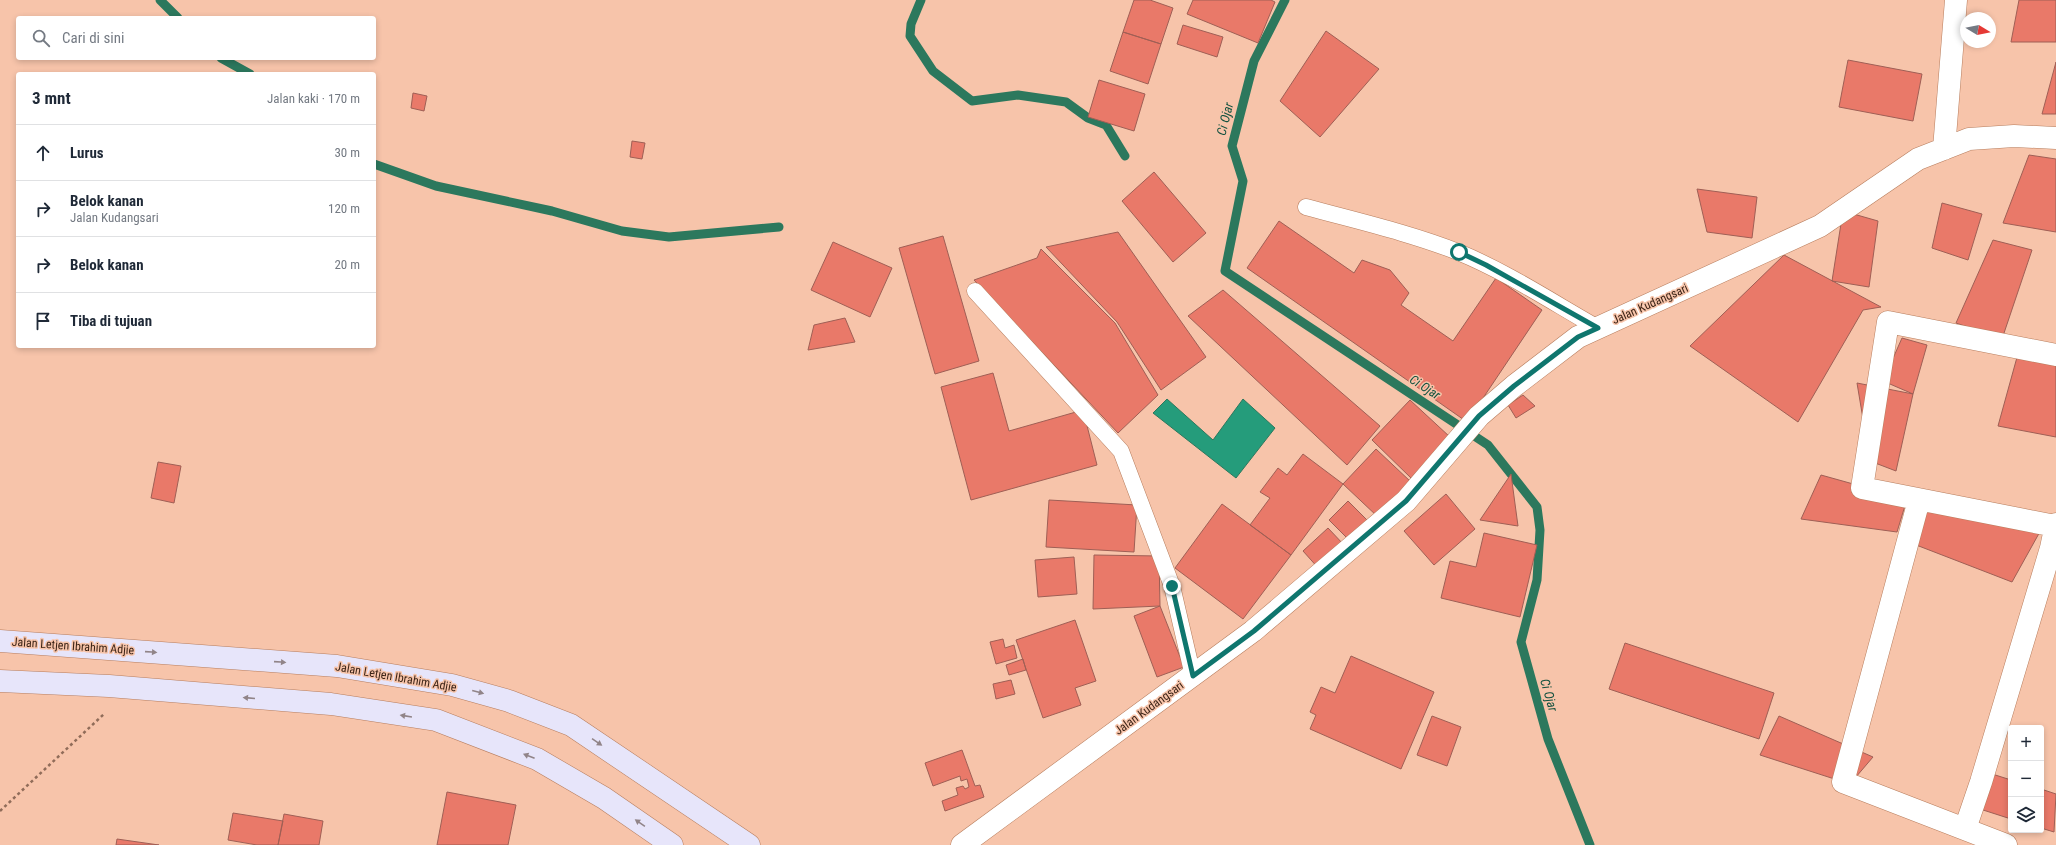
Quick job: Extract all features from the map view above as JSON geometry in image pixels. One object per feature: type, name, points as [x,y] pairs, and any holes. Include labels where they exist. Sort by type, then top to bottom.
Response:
[{"type":"street","points":[[1944,149],[1956,0]]},
{"type":"street","name":"Jalan Kudangsari","points":[[962,845],[1254,631],[1406,501],[1463,432],[1514,386],[1572,341],[1820,226],[1918,159],[1969,139],[2014,136],[2056,138]]},
{"type":"street","points":[[1965,829],[1983,775],[2056,525],[1862,488],[1888,322],[2056,355]]},
{"type":"street","points":[[1919,500],[1843,782],[2006,845]]},
{"type":"street","name":"Jalan Letjen Ibrahim Adjie","points":[[0,641],[337,666],[452,685],[509,701],[571,725],[749,845]]},
{"type":"street","points":[[0,681],[109,686],[331,704],[436,720],[537,759],[604,798],[672,845]]},
{"type":"lane","points":[[1306,207],[1459,252],[1486,265],[1598,328]]},
{"type":"lane","points":[[975,291],[1121,451],[1172,586],[1193,676]]},
{"type":"path","points":[[0,812],[104,714],[109,686]]},
{"type":"shaded area","points":[[1167,399],[1213,440],[1243,399],[1275,428],[1236,478],[1153,413]]},
{"type":"building","points":[[1134,0],[1150,0],[1173,8],[1161,44],[1123,32]]},
{"type":"building","points":[[1193,0],[1271,0],[1275,2],[1258,43],[1187,14]]},
{"type":"building","points":[[2019,0],[2056,0],[2056,42],[2011,42]]},
{"type":"building","points":[[1183,25],[1223,37],[1217,57],[1177,44]]},
{"type":"building","points":[[1326,31],[1379,69],[1320,137],[1280,101]]},
{"type":"building","points":[[1123,32],[1161,44],[1148,84],[1110,71]]},
{"type":"building","points":[[1848,60],[1922,74],[1913,121],[1839,107]]},
{"type":"building","points":[[2056,62],[2056,114],[2042,114]]},
{"type":"building","points":[[1099,80],[1145,94],[1134,131],[1088,117]]},
{"type":"building","points":[[413,93],[427,96],[424,111],[411,108]]},
{"type":"building","points":[[632,141],[645,143],[642,159],[630,157]]},
{"type":"building","points":[[2029,155],[2056,159],[2056,232],[2003,223]]},
{"type":"building","points":[[1154,172],[1206,233],[1173,262],[1122,201]]},
{"type":"building","points":[[1697,189],[1757,197],[1752,238],[1707,232]]},
{"type":"building","points":[[1942,203],[1982,214],[1968,260],[1932,248]]},
{"type":"building","points":[[1843,211],[1878,221],[1869,287],[1832,281]]},
{"type":"building","points":[[1279,221],[1354,273],[1362,260],[1390,270],[1409,293],[1401,305],[1453,341],[1496,278],[1542,310],[1467,422],[1247,268]]},
{"type":"building","points":[[1118,232],[1206,357],[1161,390],[1117,322],[1046,247]]},
{"type":"building","points":[[943,236],[979,361],[935,374],[899,248]]},
{"type":"building","points":[[1993,240],[2032,250],[2002,339],[1956,323]]},
{"type":"building","points":[[833,242],[892,268],[870,317],[811,290]]},
{"type":"building","points":[[1041,249],[1115,323],[1158,395],[1118,433],[974,280],[1037,258]]},
{"type":"building","points":[[1784,255],[1881,307],[1863,310],[1798,422],[1690,346]]},
{"type":"building","points":[[1223,290],[1380,426],[1347,465],[1188,316]]},
{"type":"building","points":[[845,318],[855,342],[808,350],[814,325]]},
{"type":"building","points":[[1902,338],[1927,345],[1913,394],[1883,381]]},
{"type":"building","points":[[2019,350],[2056,365],[2056,437],[1998,426]]},
{"type":"building","points":[[993,373],[1009,431],[1083,410],[1097,465],[971,500],[941,387]]},
{"type":"building","points":[[1857,383],[1913,394],[1896,471],[1870,461]]},
{"type":"building","points":[[1523,395],[1535,406],[1516,418],[1508,405]]},
{"type":"building","points":[[1410,400],[1450,437],[1411,478],[1372,440]]},
{"type":"building","points":[[1376,449],[1411,482],[1378,517],[1343,484]]},
{"type":"building","points":[[1303,454],[1343,484],[1291,555],[1250,525],[1270,498],[1260,492],[1278,468],[1287,475]]},
{"type":"building","points":[[158,462],[181,466],[174,503],[151,498]]},
{"type":"building","points":[[1511,474],[1518,526],[1480,520]]},
{"type":"building","points":[[1821,475],[1907,499],[1897,532],[1801,519]]},
{"type":"building","points":[[1446,494],[1475,529],[1434,565],[1404,531]]},
{"type":"building","points":[[1049,500],[1137,505],[1134,552],[1046,547]]},
{"type":"building","points":[[1920,500],[2042,528],[2012,582],[1911,543]]},
{"type":"building","points":[[1348,501],[1368,521],[1349,540],[1329,520]]},
{"type":"building","points":[[1222,504],[1291,555],[1243,619],[1175,568]]},
{"type":"building","points":[[1328,528],[1345,546],[1320,570],[1303,551]]},
{"type":"building","points":[[1484,533],[1537,545],[1520,617],[1441,598],[1450,561],[1476,567]]},
{"type":"building","points":[[1094,555],[1159,556],[1160,606],[1093,609]]},
{"type":"building","points":[[1074,557],[1077,594],[1038,597],[1035,560]]},
{"type":"building","points":[[1160,606],[1184,667],[1157,677],[1134,616]]},
{"type":"building","points":[[1075,620],[1096,681],[1075,688],[1081,705],[1043,718],[1016,640]]},
{"type":"building","points":[[1003,639],[1005,648],[1014,645],[1017,658],[996,664],[990,642]]},
{"type":"building","points":[[1625,643],[1774,693],[1759,739],[1609,689]]},
{"type":"building","points":[[1351,656],[1434,692],[1401,769],[1310,729],[1316,715],[1310,712],[1321,687],[1335,693]]},
{"type":"building","points":[[1023,659],[1026,670],[1009,675],[1006,665]]},
{"type":"building","points":[[1011,680],[1015,694],[996,699],[993,684]]},
{"type":"building","points":[[1432,716],[1461,727],[1447,766],[1417,755]]},
{"type":"building","points":[[1779,716],[1873,757],[1850,784],[1760,755]]},
{"type":"building","points":[[962,750],[975,786],[980,785],[984,797],[945,811],[942,801],[958,795],[956,788],[963,786],[965,789],[969,787],[967,779],[961,781],[960,776],[933,786],[925,763]]},
{"type":"building","points":[[1989,773],[2008,779],[2008,818],[1980,809]]},
{"type":"building","points":[[2044,790],[2056,794],[2054,832],[2044,829]]},
{"type":"building","points":[[447,792],[516,805],[508,845],[437,845]]},
{"type":"building","points":[[233,813],[283,821],[278,845],[257,845],[228,840]]},
{"type":"building","points":[[284,814],[323,821],[319,845],[278,845]]},
{"type":"building","points":[[117,839],[159,845],[116,845]]},
{"type":"waterway","points":[[160,0],[176,16]]},
{"type":"waterway","points":[[921,0],[911,24],[910,36],[933,71],[972,101],[1018,95],[1066,102],[1088,118],[1106,125],[1125,156]]},
{"type":"waterway","name":"Ci Ojar","points":[[1285,0],[1254,61],[1232,146],[1243,181],[1225,271],[1488,445],[1537,507],[1540,530],[1537,580],[1521,642],[1548,739],[1590,845]]},
{"type":"waterway","points":[[225,60],[246,72]]},
{"type":"waterway","points":[[376,165],[436,186],[552,211],[622,231],[669,237],[779,227]]},
{"type":"route","points":[[1172,586],[1193,676],[1254,631],[1406,501],[1469,425],[1479,416],[1514,386],[1578,337],[1598,328],[1486,265],[1459,252]]}]
